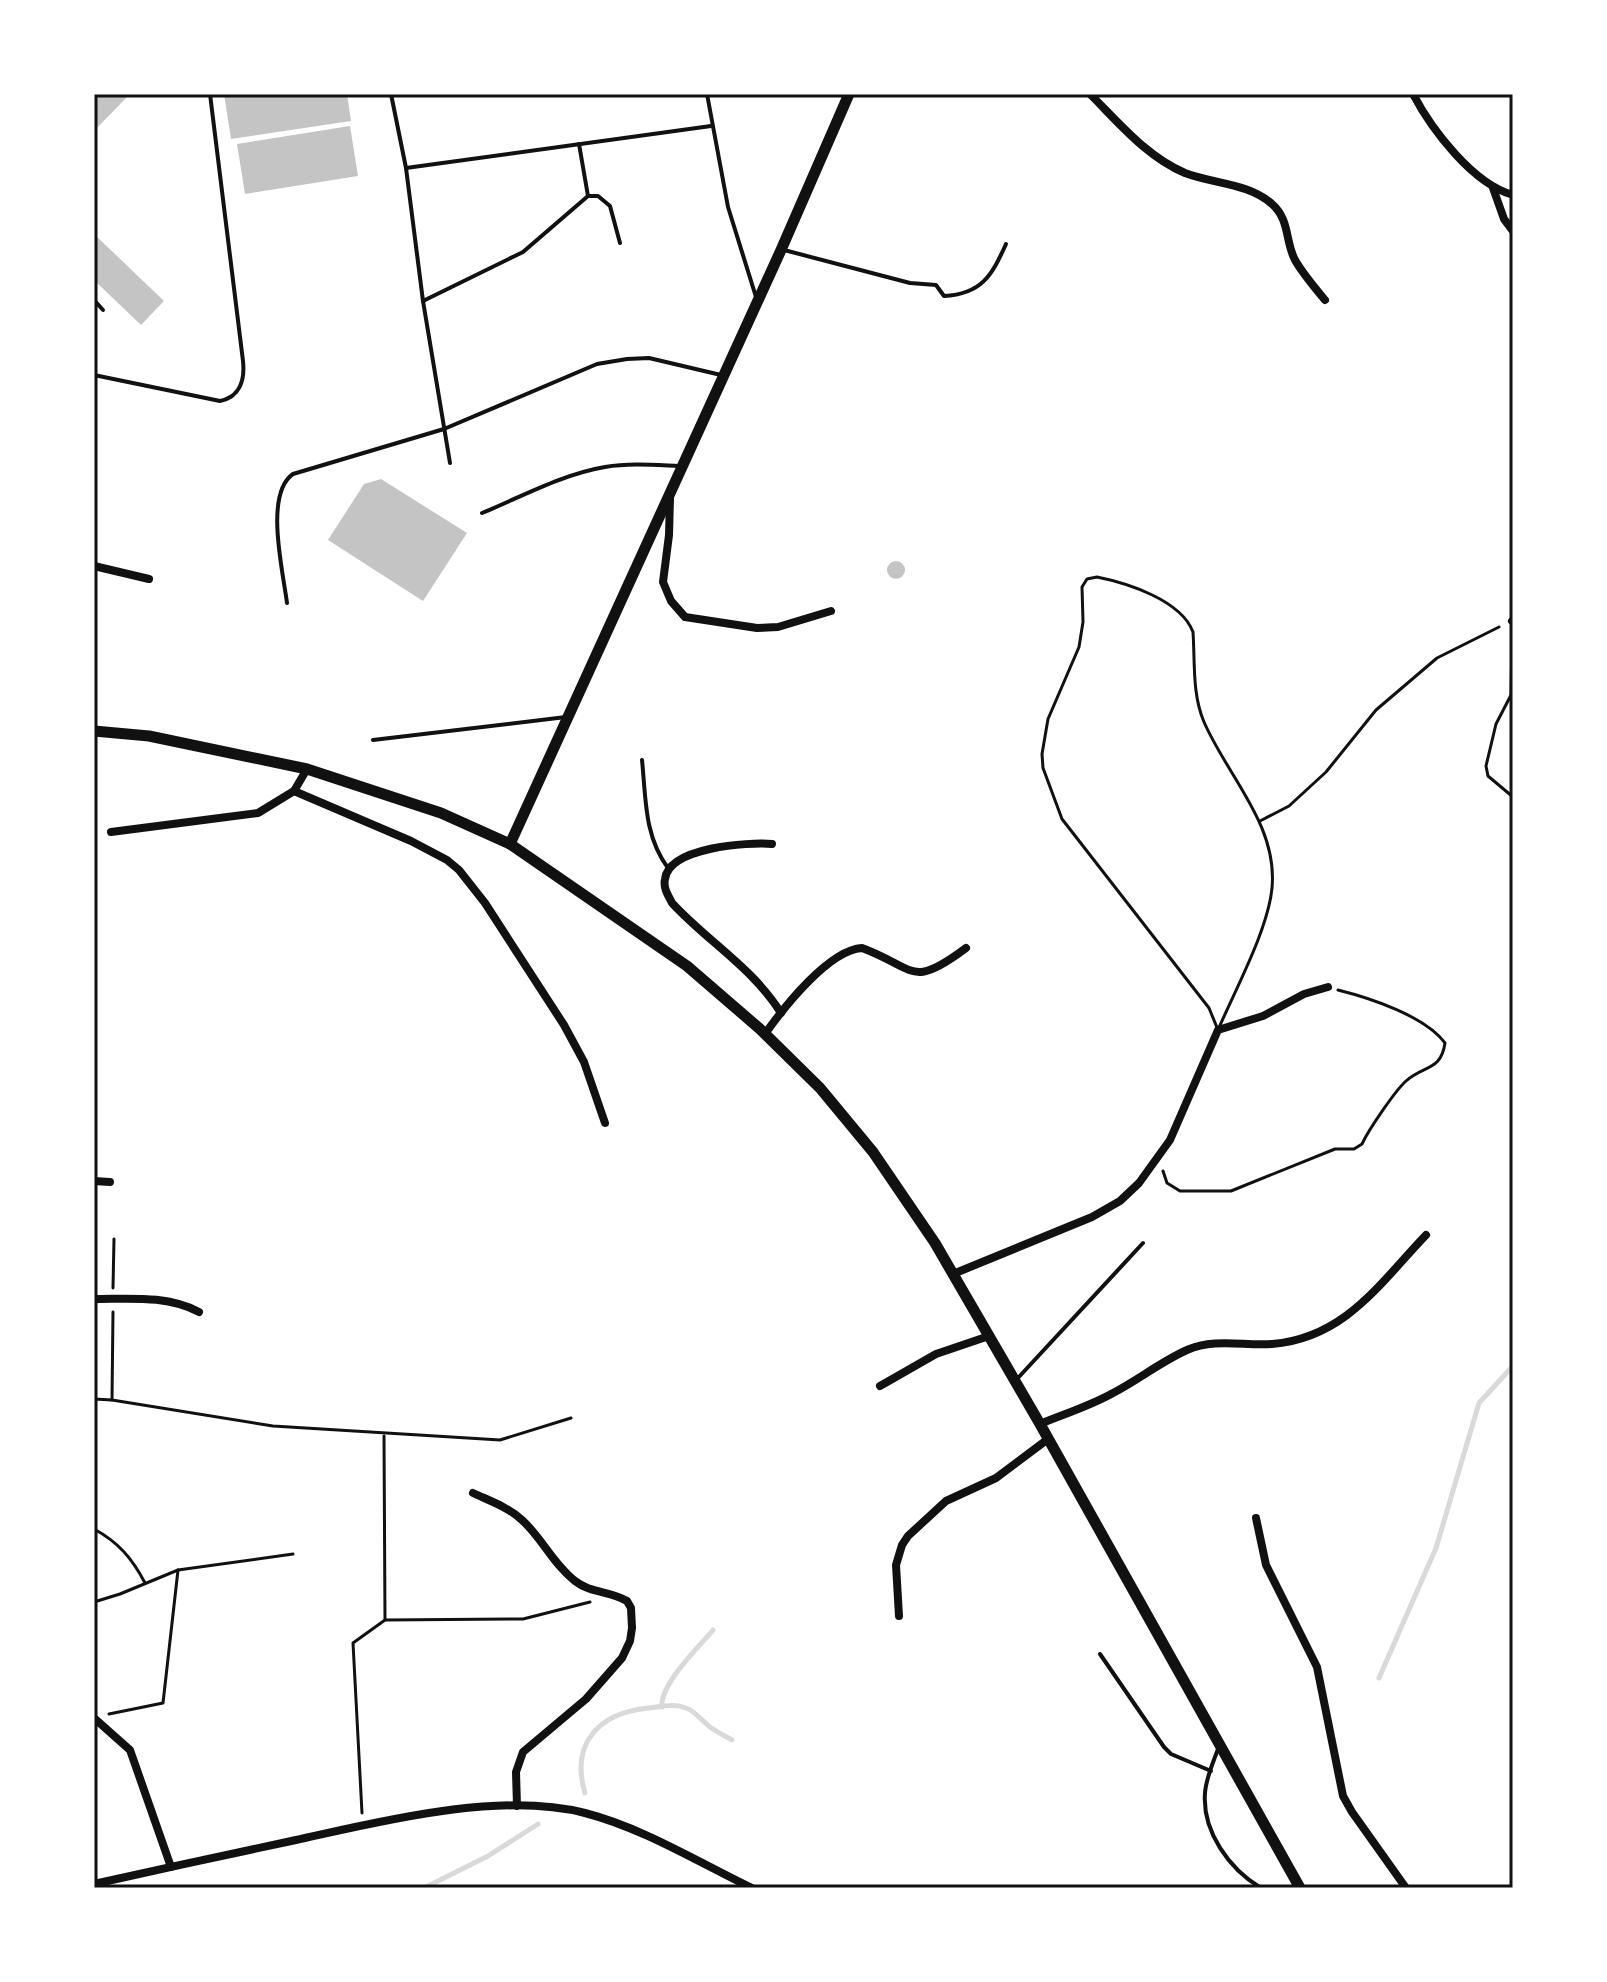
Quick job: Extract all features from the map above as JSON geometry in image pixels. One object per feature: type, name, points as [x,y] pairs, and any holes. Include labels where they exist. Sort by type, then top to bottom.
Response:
[{"type":"street","points":[[510,844],[849,94]]},
{"type":"street","points":[[1090,94],[1160,160],[1205,180],[1244,188],[1260,195],[1281,212],[1296,261],[1325,300]]},
{"type":"street","points":[[1413,94],[1445,141],[1493,188],[1513,195]]},
{"type":"street","points":[[1493,188],[1504,219],[1513,231]]},
{"type":"street","points":[[670,493],[663,582],[671,601],[685,617],[757,628],[778,627],[831,611]]},
{"type":"street","points":[[94,566],[149,579]]},
{"type":"street","points":[[94,731],[149,736],[307,769],[441,813],[510,844],[687,966],[765,1034],[820,1088],[873,1152],[953,1274],[1300,1888]]},
{"type":"street","points":[[111,832],[258,813],[294,791],[307,769]]},
{"type":"street","points":[[294,791],[411,841],[459,870],[485,903],[564,1025],[584,1062],[605,1123]]},
{"type":"street","points":[[772,844],[741,844],[707,850],[684,859],[669,870],[664,880],[672,903],[743,967],[772,997],[781,1013]]},
{"type":"street","points":[[765,1034],[798,993],[837,958],[854,948],[874,952],[896,966],[917,972],[943,966],[966,948]]},
{"type":"street","points":[[953,1274],[1092,1217],[1120,1201],[1156,1162],[1188,1103],[1218,1030],[1263,1016],[1304,994],[1328,987]]},
{"type":"street","points":[[94,1181],[110,1182]]},
{"type":"street","points":[[1040,1424],[1110,1395],[1188,1350],[1214,1343],[1295,1341],[1344,1319],[1361,1306],[1426,1235]]},
{"type":"street","points":[[94,1299],[162,1300],[182,1303],[199,1312]]},
{"type":"street","points":[[880,1386],[936,1354],[989,1336]]},
{"type":"street","points":[[899,1616],[896,1565],[908,1536],[946,1501],[996,1478],[1048,1439]]},
{"type":"street","points":[[473,1493],[509,1510],[533,1531],[571,1578],[588,1589],[627,1601],[632,1616],[630,1641],[613,1670],[586,1699],[523,1752],[516,1772],[517,1806]]},
{"type":"street","points":[[1256,1518],[1266,1565],[1317,1667],[1343,1796],[1406,1888]]},
{"type":"street","points":[[99,1716],[130,1750],[171,1867]]},
{"type":"street","points":[[94,1884],[362,1825],[431,1813],[517,1806],[583,1812],[624,1826],[752,1888]]},
{"type":"lane","points":[[94,375],[220,401],[233,396],[242,383],[243,361],[210,94]]},
{"type":"lane","points":[[391,94],[406,168],[423,301],[450,463]]},
{"type":"lane","points":[[707,94],[735,237],[757,300]]},
{"type":"lane","points":[[406,168],[711,126]]},
{"type":"lane","points":[[579,144],[588,196]]},
{"type":"lane","points":[[423,301],[523,252],[588,196],[598,196],[610,206],[620,243]]},
{"type":"lane","points":[[781,250],[910,283],[936,285],[944,296],[960,295],[990,277],[1006,244]]},
{"type":"lane","points":[[94,300],[103,310]]},
{"type":"lane","points":[[287,603],[278,502],[279,491],[287,478],[444,429],[597,364],[649,358],[723,375]]},
{"type":"lane","points":[[482,513],[602,467],[632,464],[682,466]]},
{"type":"lane","points":[[373,740],[569,717]]},
{"type":"lane","points":[[642,760],[649,828],[657,854],[669,870]]},
{"type":"lane","points":[[1015,1381],[1143,1243]]},
{"type":"lane","points":[[1100,1654],[1164,1747],[1171,1754],[1211,1771]]},
{"type":"lane","points":[[1220,1745],[1205,1788],[1207,1819],[1214,1837],[1235,1868],[1244,1878],[1261,1888]]},
{"type":"path","points":[[1097,577],[1131,585],[1171,606],[1190,623],[1197,699],[1203,720],[1260,821],[1272,859],[1268,914],[1218,1030],[1209,1008],[1062,819],[1043,768],[1042,754],[1048,719],[1079,647],[1083,622],[1082,587],[1087,579],[1097,577]]},
{"type":"path","points":[[1260,821],[1298,798],[1326,772],[1376,710],[1437,658],[1513,621],[1511,695],[1496,724],[1486,766],[1488,776],[1513,797]]},
{"type":"path","points":[[1156,1162],[1164,1172],[1167,1183],[1180,1191],[1231,1191],[1335,1149],[1354,1149],[1362,1144],[1404,1082],[1437,1063],[1444,1054],[1445,1043],[1426,1024],[1369,998],[1328,987]]},
{"type":"path","points":[[112,1400],[114,1239]]},
{"type":"path","points":[[94,1399],[273,1426],[500,1440],[571,1418]]},
{"type":"path","points":[[384,1434],[385,1620]]},
{"type":"path","points":[[94,1529],[114,1540],[135,1564],[146,1584]]},
{"type":"path","points":[[94,1602],[178,1570],[293,1554]]},
{"type":"path","points":[[99,1716],[163,1703],[178,1570]]},
{"type":"path","points":[[362,1825],[353,1643],[385,1620],[523,1619],[590,1602]]},
{"type":"building","points":[[94,94],[130,94],[94,131]]},
{"type":"building","points":[[224,94],[347,94],[351,121],[231,139]]},
{"type":"building","points":[[350,126],[358,176],[245,194],[237,144]]},
{"type":"building","points":[[94,234],[164,301],[141,325],[94,280]]},
{"type":"building","points":[[381,479],[467,533],[423,601],[328,540],[364,484]]},
{"type":"building","points":[[896,561],[905,570],[896,579],[887,570]]},
{"type":"waterway","points":[[1379,1678],[1436,1548],[1479,1403],[1513,1366]]},
{"type":"waterway","points":[[662,1707],[673,1677],[713,1630]]},
{"type":"waterway","points":[[585,1793],[581,1775],[586,1745],[593,1733],[616,1716],[648,1708],[681,1707],[692,1711],[732,1740]]},
{"type":"waterway","points":[[424,1888],[488,1856],[538,1824]]}]
